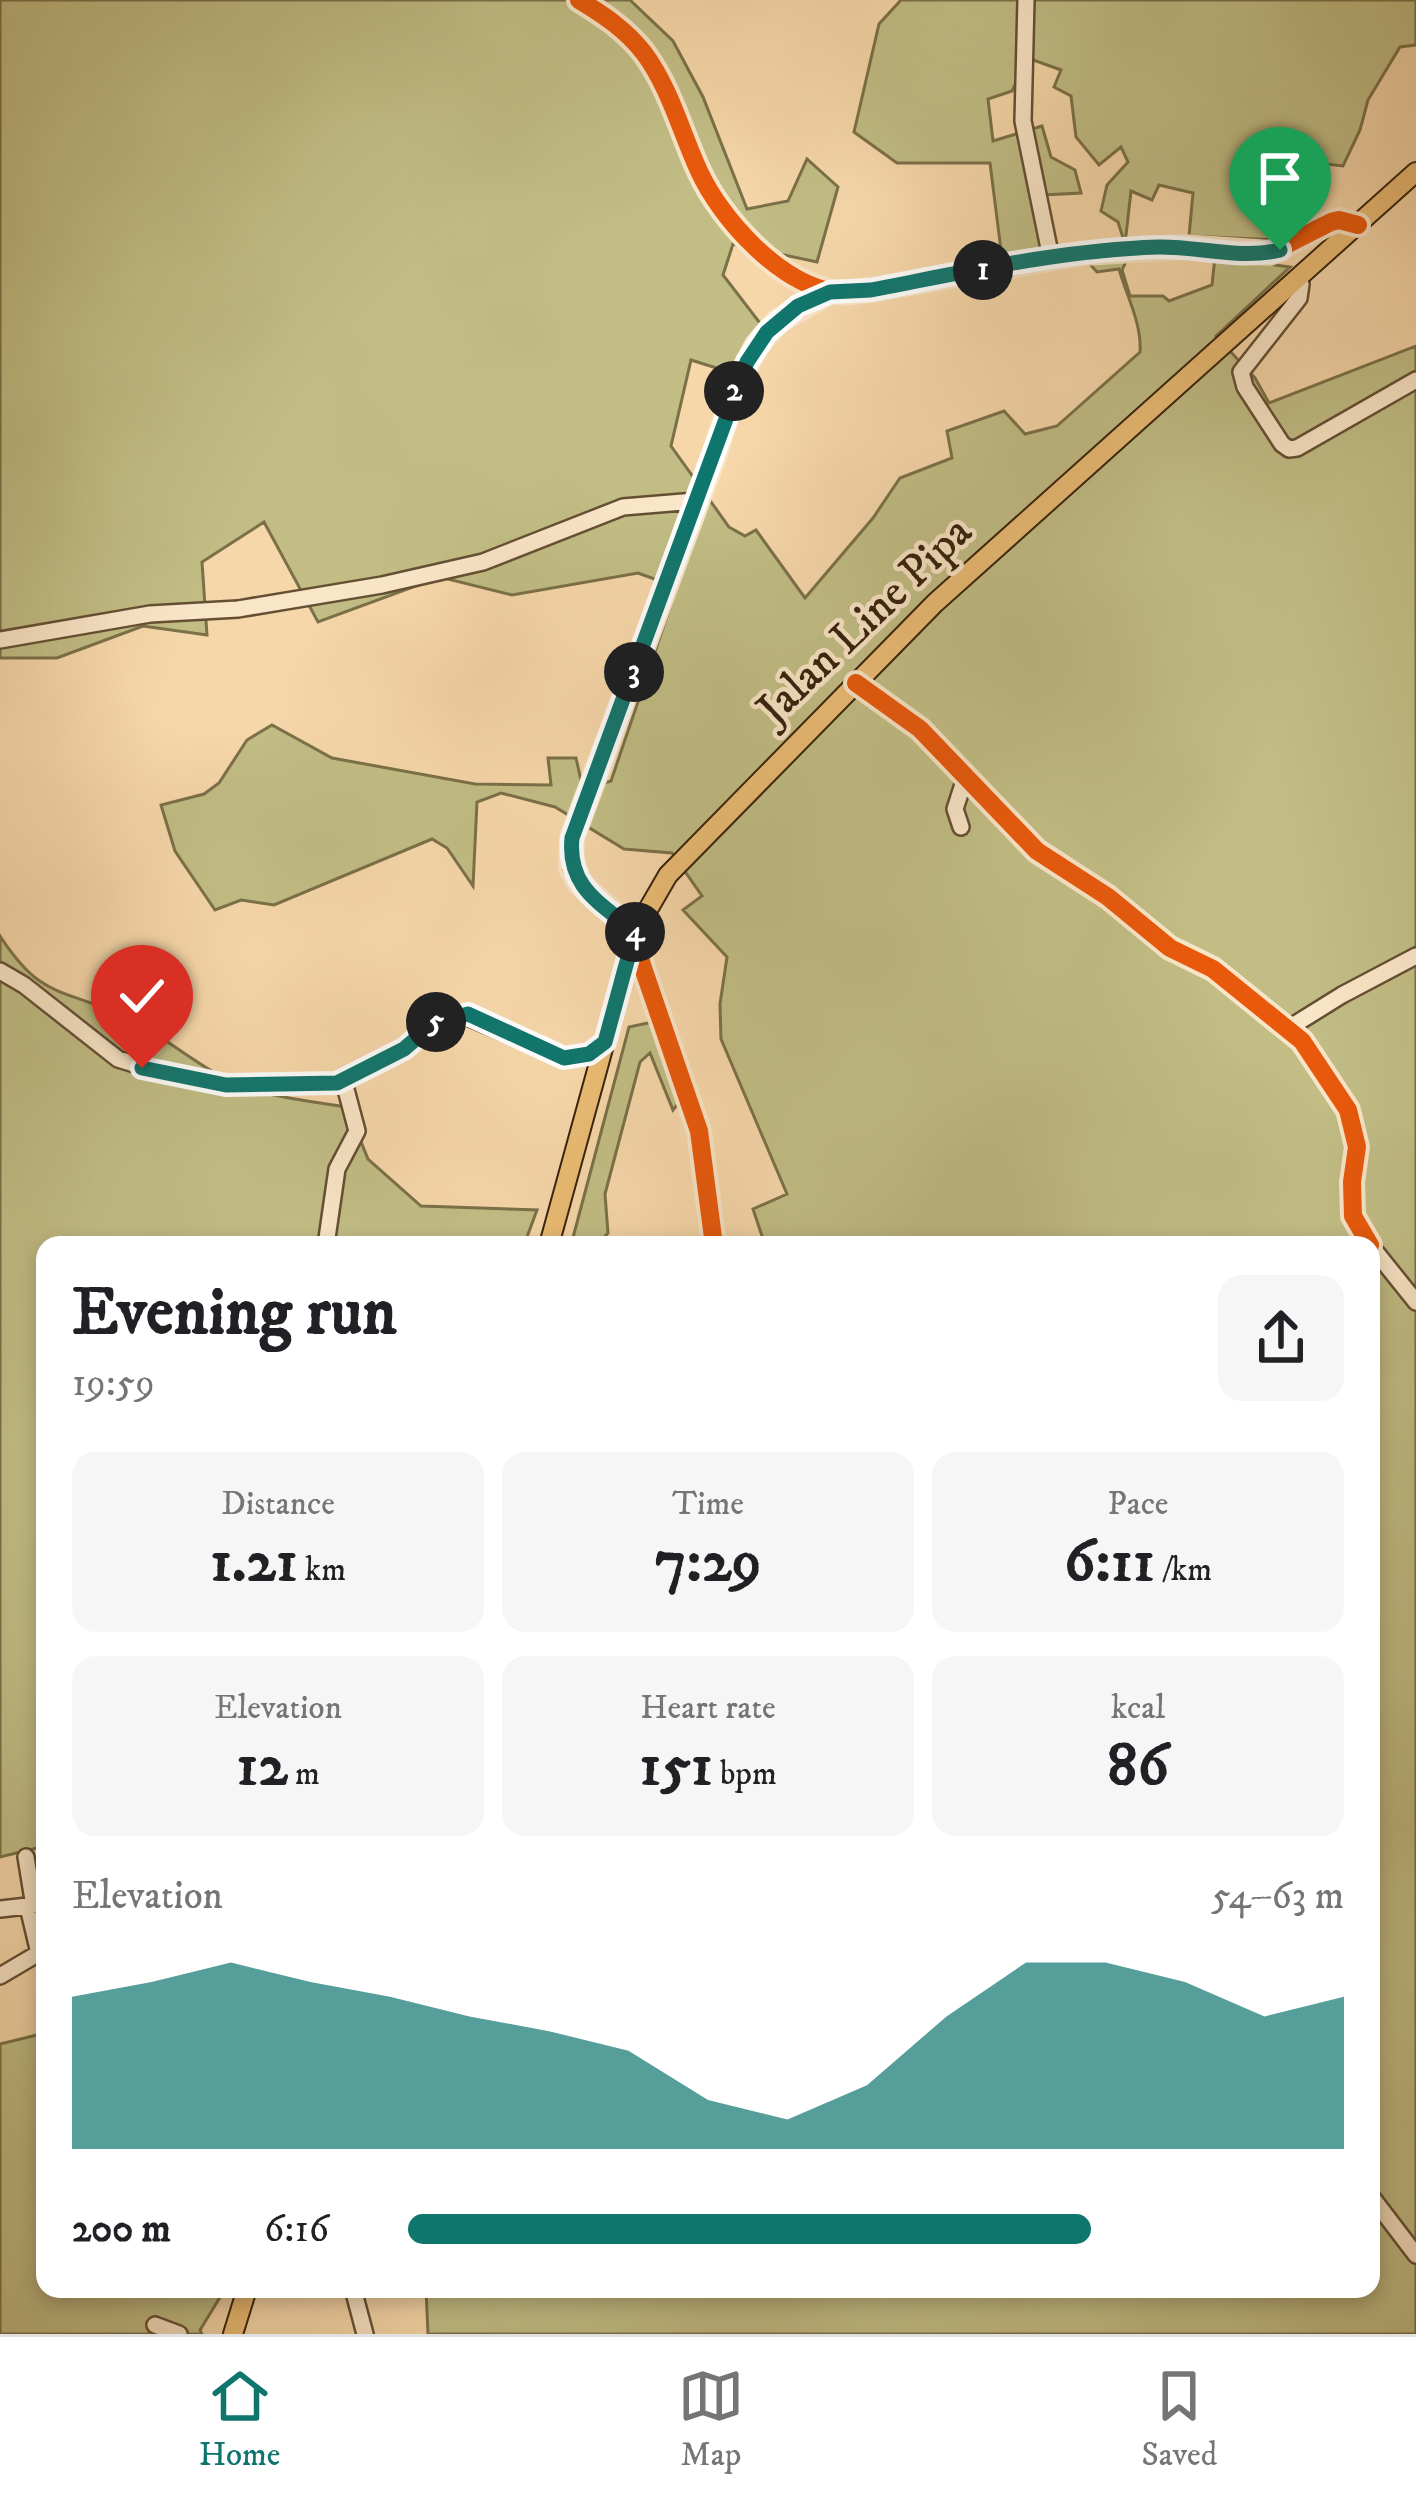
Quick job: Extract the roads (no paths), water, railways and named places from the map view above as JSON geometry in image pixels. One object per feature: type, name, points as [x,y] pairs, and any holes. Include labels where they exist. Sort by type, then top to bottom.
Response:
[{"type":"main road","name":"Jalan Line Pipa","points":[[551,1236],[635,932],[677,863],[984,557],[1239,335],[1416,172]]},
{"type":"main road","points":[[233,2334],[244,2298]]},
{"type":"street","points":[[580,0],[607,7],[652,65],[700,175],[721,210],[776,265],[830,292]]},
{"type":"street","points":[[1026,0],[1023,121],[1051,258]]},
{"type":"street","points":[[713,1236],[704,1150],[635,932],[579,883],[572,868],[572,838],[738,381],[757,345],[787,313],[830,292],[871,290],[1051,258],[1158,247],[1270,253],[1339,220],[1358,225]]},
{"type":"street","points":[[1298,278],[1299,298],[1241,372],[1245,387],[1282,444],[1297,448],[1416,380]]},
{"type":"street","points":[[0,640],[150,614],[238,610],[382,585],[483,562],[623,507],[695,501]]},
{"type":"street","points":[[856,683],[920,729],[1008,825],[1053,864],[1108,897],[1170,948],[1213,969],[1289,1028],[1327,1074],[1348,1110],[1358,1147],[1353,1216],[1365,1236]]},
{"type":"street","points":[[961,826],[955,809],[966,775]]},
{"type":"street","points":[[1289,1028],[1416,956]]},
{"type":"street","points":[[0,970],[106,1052],[142,1068],[226,1085],[344,1082],[404,1049],[434,1023],[463,1015],[564,1058],[589,1054],[605,1042]]},
{"type":"street","points":[[327,1236],[337,1169],[353,1142],[357,1124],[344,1082]]},
{"type":"street","points":[[1380,1256],[1416,1302]]},
{"type":"street","points":[[0,1909],[36,1906],[26,1857]]},
{"type":"street","points":[[0,1976],[36,1958]]},
{"type":"street","points":[[1380,2208],[1416,2255]]},
{"type":"street","points":[[355,2298],[365,2334]]},
{"type":"street","points":[[155,2325],[179,2334]]}]
